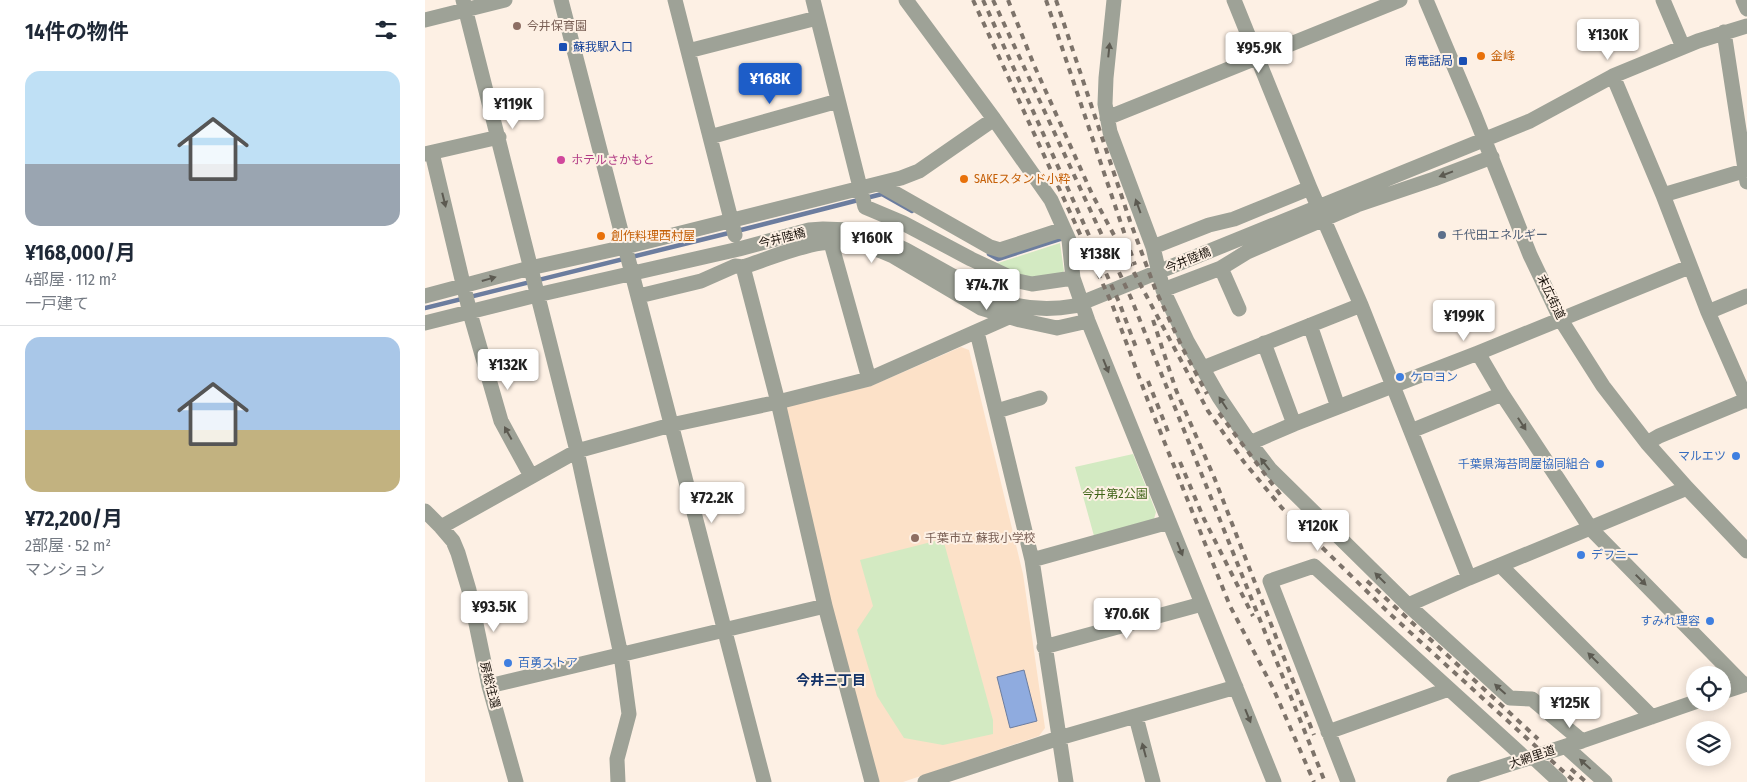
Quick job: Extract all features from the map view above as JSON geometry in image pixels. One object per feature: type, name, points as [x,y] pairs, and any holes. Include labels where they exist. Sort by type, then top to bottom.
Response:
[{"type":"street","points":[[425,20],[465,5],[505,0]]},
{"type":"street","points":[[561,0],[764,782]]},
{"type":"street","points":[[675,0],[735,233]]},
{"type":"street","points":[[813,0],[865,208],[903,223],[971,259],[1018,281],[1044,286],[1073,278]]},
{"type":"street","points":[[906,0],[1051,200],[1069,240],[1073,278],[1088,321],[1274,782]]},
{"type":"street","points":[[1114,0],[1105,104],[1110,132],[1153,247],[1163,290],[1187,341],[1219,397],[1270,470],[1408,605],[1510,698],[1532,699],[1583,741]]},
{"type":"street","points":[[1234,0],[1310,188],[1361,305],[1469,578]]},
{"type":"street","points":[[1107,118],[1400,0]]},
{"type":"street","name":"末広街道","points":[[1426,0],[1492,157],[1530,255],[1561,320],[1603,386],[1647,443],[1687,488],[1747,550]]},
{"type":"street","points":[[1663,0],[1683,47]]},
{"type":"street","points":[[1743,0],[1747,9]]},
{"type":"street","points":[[465,5],[577,451],[621,655],[629,714],[617,759],[618,782]]},
{"type":"street","points":[[688,51],[817,18]]},
{"type":"street","name":"今井陸橋","points":[[735,233],[851,230],[879,237],[996,300],[1009,305],[1033,309],[1059,308],[1085,302],[1484,140],[1529,121],[1613,76],[1683,47],[1747,26]]},
{"type":"street","points":[[1663,195],[1746,174],[1740,102],[1724,32]]},
{"type":"street","points":[[1613,76],[1663,195],[1707,312],[1747,401],[1659,436],[1647,443]]},
{"type":"street","points":[[711,137],[838,101]]},
{"type":"street","points":[[425,323],[632,273],[859,188],[879,184],[919,171],[994,119]]},
{"type":"street","points":[[499,137],[429,154],[470,313],[501,421],[531,476]]},
{"type":"street","points":[[1163,290],[1324,218],[1492,157]]},
{"type":"street","points":[[879,184],[990,248],[1000,250],[1064,229]]},
{"type":"street","points":[[1153,247],[1215,227],[1310,188]]},
{"type":"street","points":[[903,223],[926,212]]},
{"type":"street","points":[[425,296],[530,268],[625,248],[735,233]]},
{"type":"street","points":[[971,259],[981,242]]},
{"type":"street","points":[[639,296],[701,281],[735,266],[743,267],[809,246],[831,243],[859,245],[884,252],[981,308],[1009,317],[1052,322],[1068,326],[1088,321]]},
{"type":"street","points":[[831,243],[869,379]]},
{"type":"street","points":[[1225,263],[1239,309]]},
{"type":"street","points":[[743,267],[778,402],[825,606],[872,782]]},
{"type":"street","points":[[1250,443],[1561,320],[1689,267]]},
{"type":"street","points":[[1707,312],[1747,296]]},
{"type":"street","points":[[1203,368],[1361,305]]},
{"type":"street","points":[[441,527],[577,451],[671,425],[778,402],[869,379],[1009,317]]},
{"type":"street","points":[[1310,326],[1338,407]]},
{"type":"street","points":[[977,332],[1031,560],[1066,782]]},
{"type":"street","points":[[1264,344],[1294,424]]},
{"type":"street","points":[[1478,352],[1502,394],[1591,529],[1746,684],[1731,689]]},
{"type":"street","points":[[1411,431],[1502,394]]},
{"type":"street","points":[[997,411],[1039,398]]},
{"type":"street","points":[[1408,605],[1687,488]]},
{"type":"street","name":"房総往還","points":[[425,511],[453,541],[458,553],[469,590],[489,686],[516,782]]},
{"type":"street","points":[[1031,560],[1169,522]]},
{"type":"street","points":[[1348,782],[1270,581],[1314,566],[1449,689],[1529,758],[1560,782]]},
{"type":"street","points":[[1500,566],[1652,717]]},
{"type":"street","points":[[1044,647],[1202,604]]},
{"type":"street","points":[[489,686],[825,606]]},
{"type":"street","points":[[925,782],[968,775],[1059,738],[1236,687]]},
{"type":"street","points":[[1329,732],[1449,689]]},
{"type":"street","name":"大網里道","points":[[1454,782],[1565,747],[1686,705]]},
{"type":"street","points":[[1136,717],[1153,782]]},
{"type":"street","points":[[1565,747],[1605,782]]},
{"type":"shaded area","name":"千葉市立 蘇我小学校","points":[[961,347],[969,350],[1023,574],[1045,728],[1039,736],[903,782],[876,782],[783,413],[786,407],[871,386]]},
{"type":"green space","points":[[1060,243],[1064,271],[1058,278],[1022,280],[992,265]]},
{"type":"green space","name":"今井第2公園","points":[[1133,454],[1156,512],[1154,519],[1094,536],[1075,467]]},
{"type":"green space","points":[[943,539],[993,720],[993,734],[943,745],[904,738],[877,696],[857,630],[873,606],[860,560]]},
{"type":"water","points":[[1024,670],[1037,721],[1010,728],[997,677]]},
{"type":"waterway","points":[[425,308],[882,194],[912,211]]},
{"type":"waterway","points":[[989,254],[998,259],[1063,238]]},
{"type":"railway","points":[[973,0],[1112,304],[1148,401],[1230,606],[1273,688],[1314,782]]},
{"type":"railway","points":[[983,0],[1119,302],[1137,350]]},
{"type":"railway","points":[[993,0],[1131,298],[1325,782]]},
{"type":"railway","points":[[1008,0],[1034,65],[1092,194],[1208,411],[1244,462],[1282,508],[1390,614],[1575,782]]},
{"type":"railway","points":[[1046,0],[1135,265]]},
{"type":"railway","points":[[1056,0],[1130,221],[1156,291],[1183,349],[1207,394]]},
{"type":"railway","points":[[1153,320],[1176,390],[1214,477],[1314,735]]},
{"type":"railway","points":[[1148,381],[1169,434]]},
{"type":"railway","points":[[1219,413],[1282,497]]},
{"type":"railway","points":[[1180,462],[1204,519],[1253,616]]},
{"type":"railway","points":[[1367,581],[1538,739]]},
{"type":"railway","points":[[1571,769],[1586,782]]},
{"type":"place","name":"今井保育園","points":[[517,26]]},
{"type":"place","name":"蘇我駅入口","points":[[563,47]]},
{"type":"place","name":"金峰","points":[[1481,56]]},
{"type":"place","name":"南電話局","points":[[1463,61]]},
{"type":"place","name":"ホテルさかもと","points":[[561,160]]},
{"type":"place","name":"SAKEスタンド小粋","points":[[964,179]]},
{"type":"place","name":"千代田エネルギー","points":[[1442,235]]},
{"type":"place","name":"創作料理西村屋","points":[[601,236]]},
{"type":"place","name":"ケロヨン","points":[[1400,377]]},
{"type":"place","name":"マルエツ","points":[[1736,456]]},
{"type":"place","name":"千葉県海苔問屋協同組合","points":[[1600,464]]},
{"type":"place","name":"千葉市立 蘇我小学校","points":[[915,538]]},
{"type":"place","name":"デフニー","points":[[1581,555]]},
{"type":"place","name":"すみれ理容","points":[[1710,621]]},
{"type":"place","name":"百勇ストア","points":[[508,663]]},
{"type":"district","name":"今井三丁目","points":[[831,680]]}]
